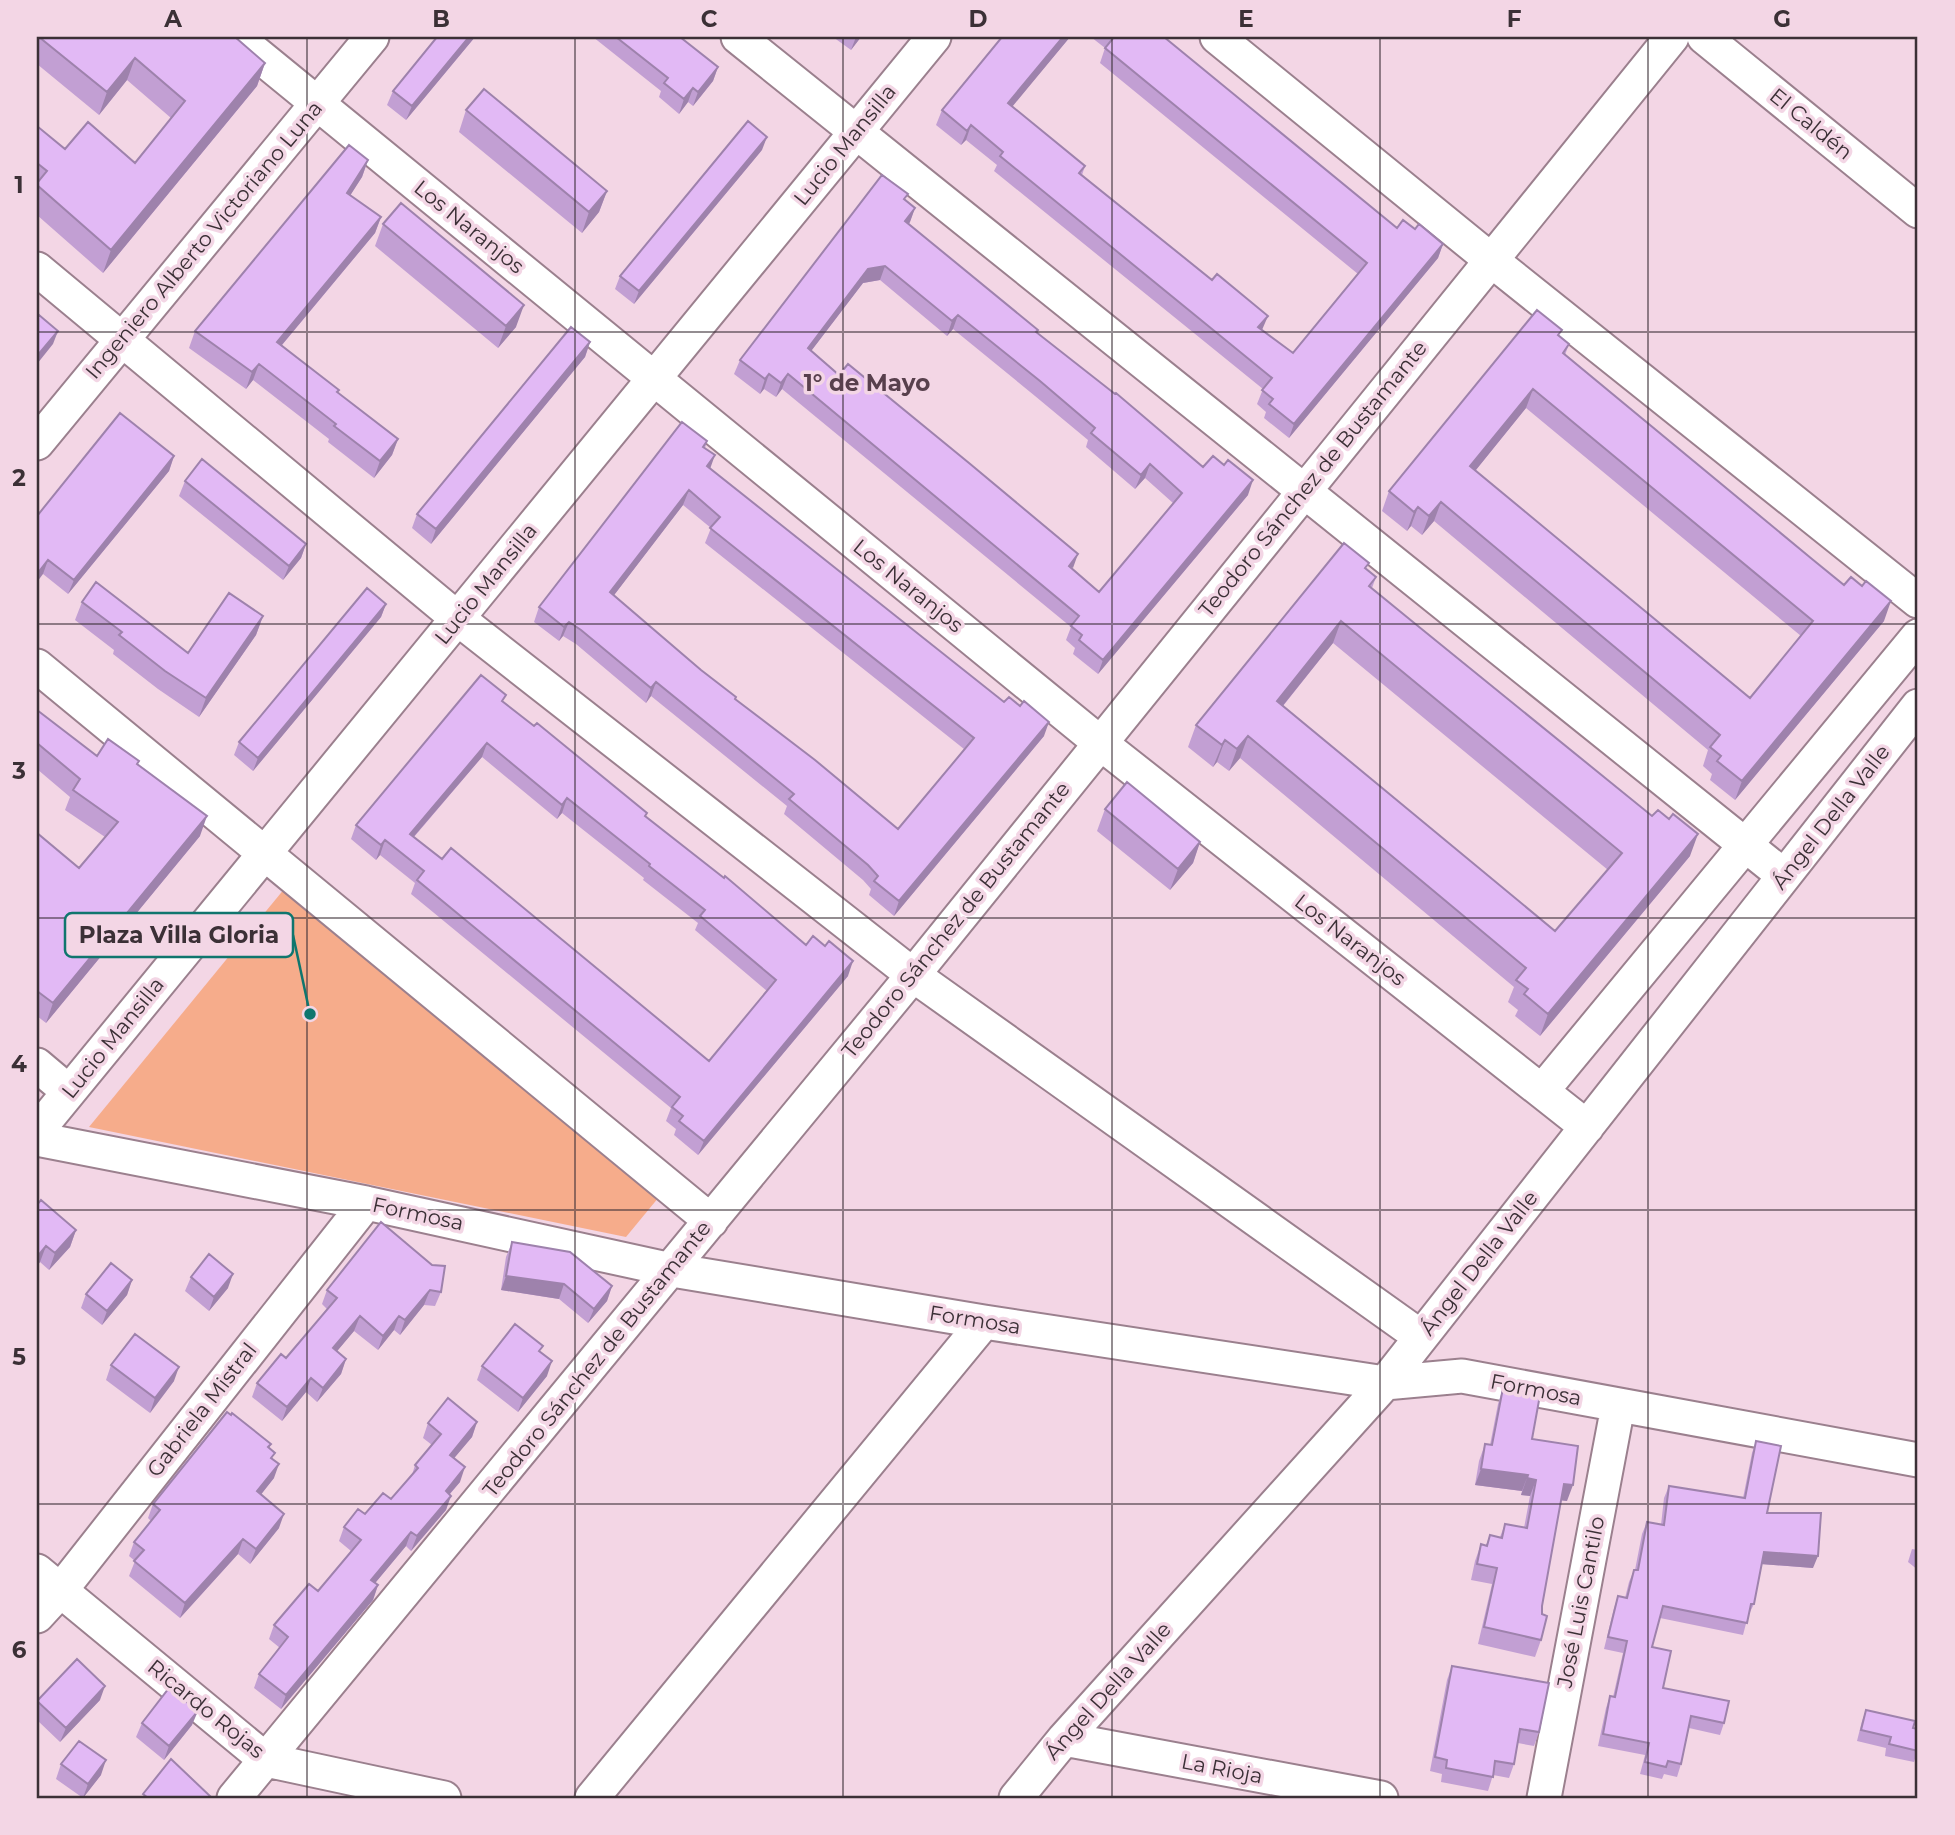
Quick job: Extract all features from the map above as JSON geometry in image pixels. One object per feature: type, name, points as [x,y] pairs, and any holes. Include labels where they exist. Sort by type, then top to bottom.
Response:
[{"type":"street","name":"Los Naranjos","points":[[236,37],[1099,742],[1587,1127]]},
{"type":"street","name":"Ingeniero Alberto Victoriano Luna","points":[[37,443],[372,37]]},
{"type":"street","points":[[738,37],[1784,876]]},
{"type":"street","name":"Lucio Mansilla","points":[[37,1130],[934,37]]},
{"type":"street","points":[[1217,37],[1918,601]]},
{"type":"street","name":"Teodoro Sánchez de Bustamante","points":[[234,1798],[913,975],[1672,37]]},
{"type":"street","name":"El Caldén","points":[[1704,37],[1918,211]]},
{"type":"street","points":[[37,270],[457,618],[913,975],[1421,1337]]},
{"type":"street","points":[[1542,1091],[1918,636]]},
{"type":"street","points":[[37,666],[711,1221]]},
{"type":"street","name":"Ángel Della Valle","points":[[1016,1798],[1064,1739],[1384,1383],[1918,706]]},
{"type":"street","points":[[37,1065],[69,1092]]},
{"type":"street","name":"Formosa","points":[[37,1139],[366,1203],[672,1270],[984,1322],[1384,1383],[1462,1376],[1918,1460]]},
{"type":"street","name":"Gabriela Mistral","points":[[37,1616],[48,1581],[366,1203]]},
{"type":"street","points":[[592,1798],[984,1322]]},
{"type":"street","name":"José Luis Cantilo","points":[[1544,1798],[1618,1406]]},
{"type":"street","name":"Ricardo Rojas","points":[[48,1581],[266,1760],[444,1798]]},
{"type":"street","name":"La Rioja","points":[[1064,1739],[1381,1798]]},
{"type":"shaded area","points":[[285,888],[659,1197],[626,1237],[89,1127]]},
{"type":"building","points":[[39,37],[235,37],[265,63],[111,250],[37,185],[47,171],[37,163],[37,126],[65,149],[88,122],[135,163],[185,101],[135,58],[107,92]]},
{"type":"building","points":[[437,37],[469,37],[412,106],[393,91]]},
{"type":"building","points":[[616,37],[680,37],[718,67],[698,92],[693,88],[684,99],[664,83],[668,78]]},
{"type":"building","points":[[1002,37],[1063,37],[1008,103],[1085,166],[1079,173],[1212,280],[1217,274],[1268,316],[1258,327],[1293,353],[1367,263],[1105,48],[1114,37],[1164,37],[1397,228],[1403,220],[1415,229],[1419,224],[1443,244],[1294,424],[1269,404],[1273,399],[1262,390],[1272,378],[1000,156],[1003,152],[971,125],[967,131],[942,110]]},
{"type":"building","points":[[484,89],[607,191],[589,212],[466,110]]},
{"type":"building","points":[[748,121],[767,137],[639,291],[620,276]]},
{"type":"building","points":[[349,145],[368,160],[347,193],[381,217],[277,342],[398,439],[380,461],[259,364],[252,372],[195,331]]},
{"type":"building","points":[[882,175],[908,194],[904,199],[915,208],[905,221],[1038,330],[1036,332],[1116,393],[1203,467],[1213,456],[1224,465],[1228,460],[1253,480],[1103,660],[1079,640],[1082,635],[1071,626],[1079,616],[788,374],[781,383],[769,374],[765,379],[740,360]],"holes":[[[885,266],[952,321],[958,315],[1040,381],[1095,428],[1091,433],[1141,475],[1150,464],[1182,493],[1099,592],[1069,566],[1078,554],[848,364],[839,375],[808,348],[868,269]]]},
{"type":"building","points":[[401,203],[524,305],[506,326],[383,224]]},
{"type":"building","points":[[1537,310],[1562,330],[1558,335],[1569,344],[1563,353],[1812,559],[1844,585],[1851,577],[1862,586],[1866,581],[1891,601],[1742,781],[1717,761],[1721,756],[1710,747],[1720,735],[1441,502],[1429,516],[1418,507],[1414,512],[1389,491]],"holes":[[[1533,389],[1813,621],[1750,698],[1470,466]]]},
{"type":"building","points":[[39,315],[58,331],[37,356],[37,318]]},
{"type":"building","points":[[571,327],[590,342],[436,529],[417,514]]},
{"type":"building","points":[[120,413],[174,456],[74,580],[48,560],[37,574],[37,516]]},
{"type":"building","points":[[682,422],[707,441],[703,447],[715,455],[707,466],[1004,702],[1009,697],[1020,706],[1024,701],[1049,722],[899,901],[874,881],[878,876],[868,865],[789,799],[794,794],[656,682],[651,688],[581,630],[569,622],[564,627],[539,607]],"holes":[[[689,490],[720,517],[710,528],[974,738],[898,829],[815,760],[735,699],[736,697],[610,592]]]},
{"type":"building","points":[[202,459],[306,544],[289,566],[185,481]]},
{"type":"building","points":[[1344,543],[1369,563],[1365,568],[1376,577],[1369,586],[1652,816],[1658,810],[1669,819],[1673,814],[1698,834],[1548,1014],[1524,994],[1528,989],[1516,980],[1526,968],[1248,736],[1237,749],[1225,740],[1222,745],[1196,725]],"holes":[[[1341,621],[1622,853],[1555,931],[1277,701]]]},
{"type":"building","points":[[96,582],[188,653],[229,593],[263,616],[206,698],[165,671],[119,635],[122,632],[82,602]]},
{"type":"building","points":[[367,588],[386,604],[258,758],[239,742]]},
{"type":"building","points":[[481,675],[506,695],[502,701],[534,726],[537,723],[647,813],[645,816],[724,878],[725,876],[806,945],[813,936],[825,946],[829,941],[853,961],[704,1141],[679,1121],[683,1116],[672,1107],[680,1097],[417,880],[424,871],[385,840],[381,845],[356,825]],"holes":[[[487,743],[562,805],[567,798],[650,864],[649,866],[705,910],[700,916],[776,980],[709,1061],[451,848],[442,859],[410,834]]]},
{"type":"building","points":[[37,710],[97,756],[108,739],[207,816],[53,1003],[37,991],[37,833],[79,868],[118,822],[73,790],[80,779],[37,743]]},
{"type":"building","points":[[1127,782],[1200,842],[1178,869],[1105,809]]},
{"type":"building","points":[[41,1200],[76,1230],[55,1253],[46,1246],[37,1257],[37,1205]]},
{"type":"building","points":[[381,1222],[432,1265],[445,1266],[441,1292],[430,1290],[405,1320],[399,1316],[383,1336],[360,1316],[333,1348],[346,1359],[323,1388],[311,1378],[287,1407],[257,1383],[281,1354],[286,1358],[337,1298],[327,1290]]},
{"type":"building","points":[[512,1242],[570,1252],[612,1286],[594,1309],[564,1284],[506,1276]]},
{"type":"building","points":[[209,1254],[233,1274],[214,1297],[191,1277]]},
{"type":"building","points":[[111,1263],[132,1280],[107,1311],[86,1294]]},
{"type":"building","points":[[515,1324],[543,1346],[539,1351],[552,1361],[523,1398],[482,1366]]},
{"type":"building","points":[[135,1334],[179,1367],[155,1398],[111,1365]]},
{"type":"building","points":[[1503,1388],[1540,1395],[1532,1439],[1578,1446],[1573,1485],[1564,1484],[1542,1606],[1542,1614],[1547,1616],[1541,1640],[1484,1627],[1497,1568],[1477,1564],[1481,1544],[1487,1546],[1490,1535],[1502,1538],[1505,1524],[1527,1528],[1536,1480],[1527,1478],[1528,1475],[1481,1469],[1485,1444],[1492,1445]]},
{"type":"building","points":[[448,1398],[477,1422],[450,1455],[465,1467],[446,1491],[451,1496],[417,1536],[411,1532],[371,1580],[378,1585],[286,1695],[259,1674],[288,1637],[274,1625],[309,1584],[318,1591],[361,1540],[344,1527],[358,1509],[365,1514],[383,1493],[391,1499],[418,1468],[415,1465],[441,1434],[428,1423]]},
{"type":"building","points":[[227,1412],[231,1415],[232,1413],[271,1444],[268,1447],[275,1453],[271,1458],[279,1464],[257,1491],[284,1514],[256,1549],[243,1539],[185,1603],[134,1561],[144,1550],[134,1542],[160,1510],[153,1504]]},
{"type":"building","points":[[1756,1441],[1781,1446],[1767,1513],[1821,1513],[1818,1556],[1764,1552],[1754,1604],[1751,1604],[1747,1623],[1663,1606],[1652,1647],[1671,1651],[1663,1688],[1729,1701],[1724,1723],[1691,1716],[1681,1764],[1668,1761],[1666,1767],[1645,1762],[1649,1743],[1603,1734],[1610,1696],[1615,1697],[1627,1641],[1608,1637],[1618,1596],[1627,1598],[1634,1570],[1638,1570],[1647,1522],[1664,1525],[1669,1486],[1745,1498]]},
{"type":"building","points":[[77,1659],[105,1686],[66,1728],[37,1701]]},
{"type":"building","points":[[1452,1666],[1549,1683],[1539,1732],[1520,1729],[1514,1764],[1495,1761],[1493,1777],[1446,1768],[1447,1760],[1435,1757]]},
{"type":"building","points":[[169,1688],[198,1711],[169,1746],[142,1723]]},
{"type":"building","points":[[1866,1710],[1915,1721],[1913,1728],[1918,1729],[1918,1751],[1889,1744],[1891,1737],[1861,1730]]},
{"type":"building","points":[[79,1741],[106,1760],[88,1784],[61,1764]]},
{"type":"building","points":[[171,1759],[211,1797],[148,1798],[143,1794]]},
{"type":"place","name":"Plaza Villa Gloria","points":[[310,1014]]},
{"type":"district","name":"1° de Mayo","points":[[867,383]]}]
